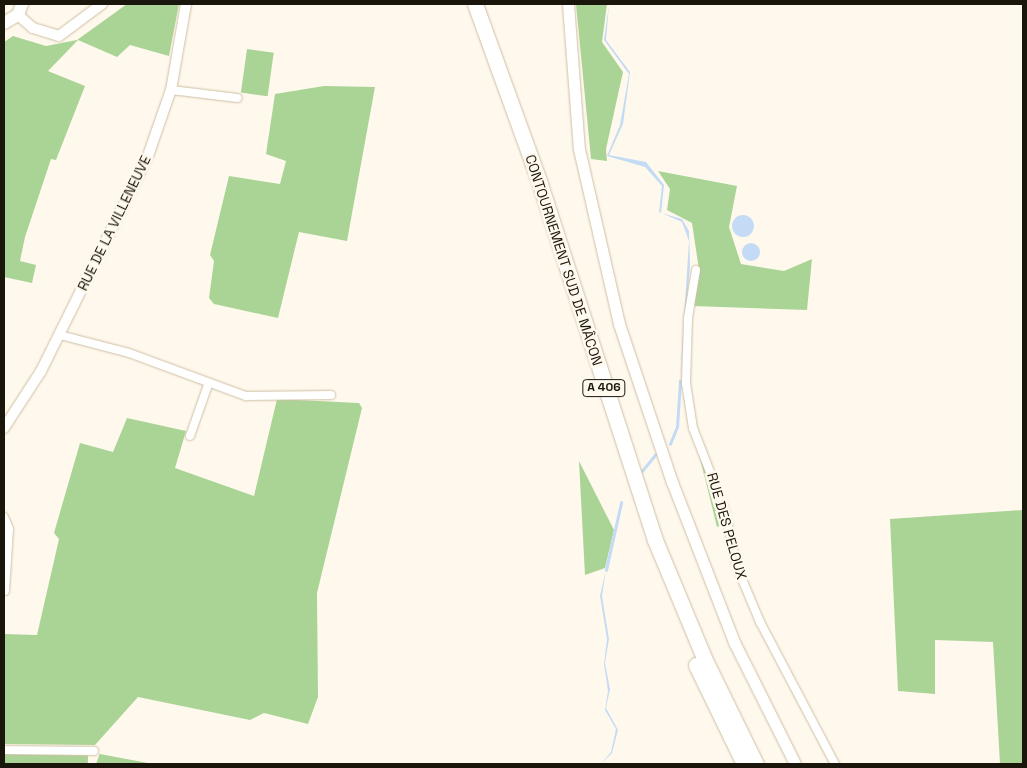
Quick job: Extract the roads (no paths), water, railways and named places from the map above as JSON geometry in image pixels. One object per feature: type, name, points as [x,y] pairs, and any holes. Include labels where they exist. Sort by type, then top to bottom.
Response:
[{"type":"highway","name":"CONTOURNEMENT SUD DE MÂCON","points":[[463,4],[529,183],[634,512],[679,627],[744,764]]},
{"type":"highway","name":"CONTOURNEMENT SUD DE MÂCON","points":[[475,4],[540,184],[652,532],[704,658],[756,764]]},
{"type":"main road","points":[[568,4],[579,149],[619,324],[672,482],[734,642],[795,764]]},
{"type":"main road","points":[[4,23],[20,9]]},
{"type":"street","points":[[20,9],[33,28],[59,36],[102,4]]},
{"type":"street","name":"RUE DE LA VILLENEUVE","points":[[4,428],[60,335],[149,153],[171,90],[186,4]]},
{"type":"street","points":[[171,90],[238,98]]},
{"type":"street","name":"RUE DES PELOUX","points":[[696,270],[688,318],[686,384],[692,422],[722,503],[745,586],[835,764]]},
{"type":"street","points":[[60,335],[129,353],[208,385],[246,396],[331,395]]},
{"type":"street","points":[[190,436],[208,385]]},
{"type":"street","points":[[4,517],[9,529],[5,591]]},
{"type":"street","points":[[4,750],[94,751]]},
{"type":"water","points":[[609,4],[606,40],[630,72],[623,124],[609,155],[646,162],[664,185],[661,213],[659,212],[662,186],[645,167],[607,156],[620,125],[629,74],[604,40]]},
{"type":"water","points":[[662,213],[682,219],[689,231],[690,266],[680,381],[689,241],[682,222]]},
{"type":"water","points":[[743,215],[751,218],[754,226],[751,234],[743,237],[735,234],[732,226],[735,218]]},
{"type":"water","points":[[747,243],[755,243],[760,248],[758,259],[747,261],[742,256],[742,248]]},
{"type":"water","points":[[606,570],[602,596],[609,639],[605,663],[610,689],[606,708],[618,730],[612,753],[601,764],[611,752],[616,729],[605,710],[608,691],[604,664],[607,639],[600,596]]},
{"type":"waterway","points":[[670,444],[677,427],[680,381]]},
{"type":"waterway","points":[[642,471],[655,455]]},
{"type":"waterway","points":[[606,570],[621,503]]}]
